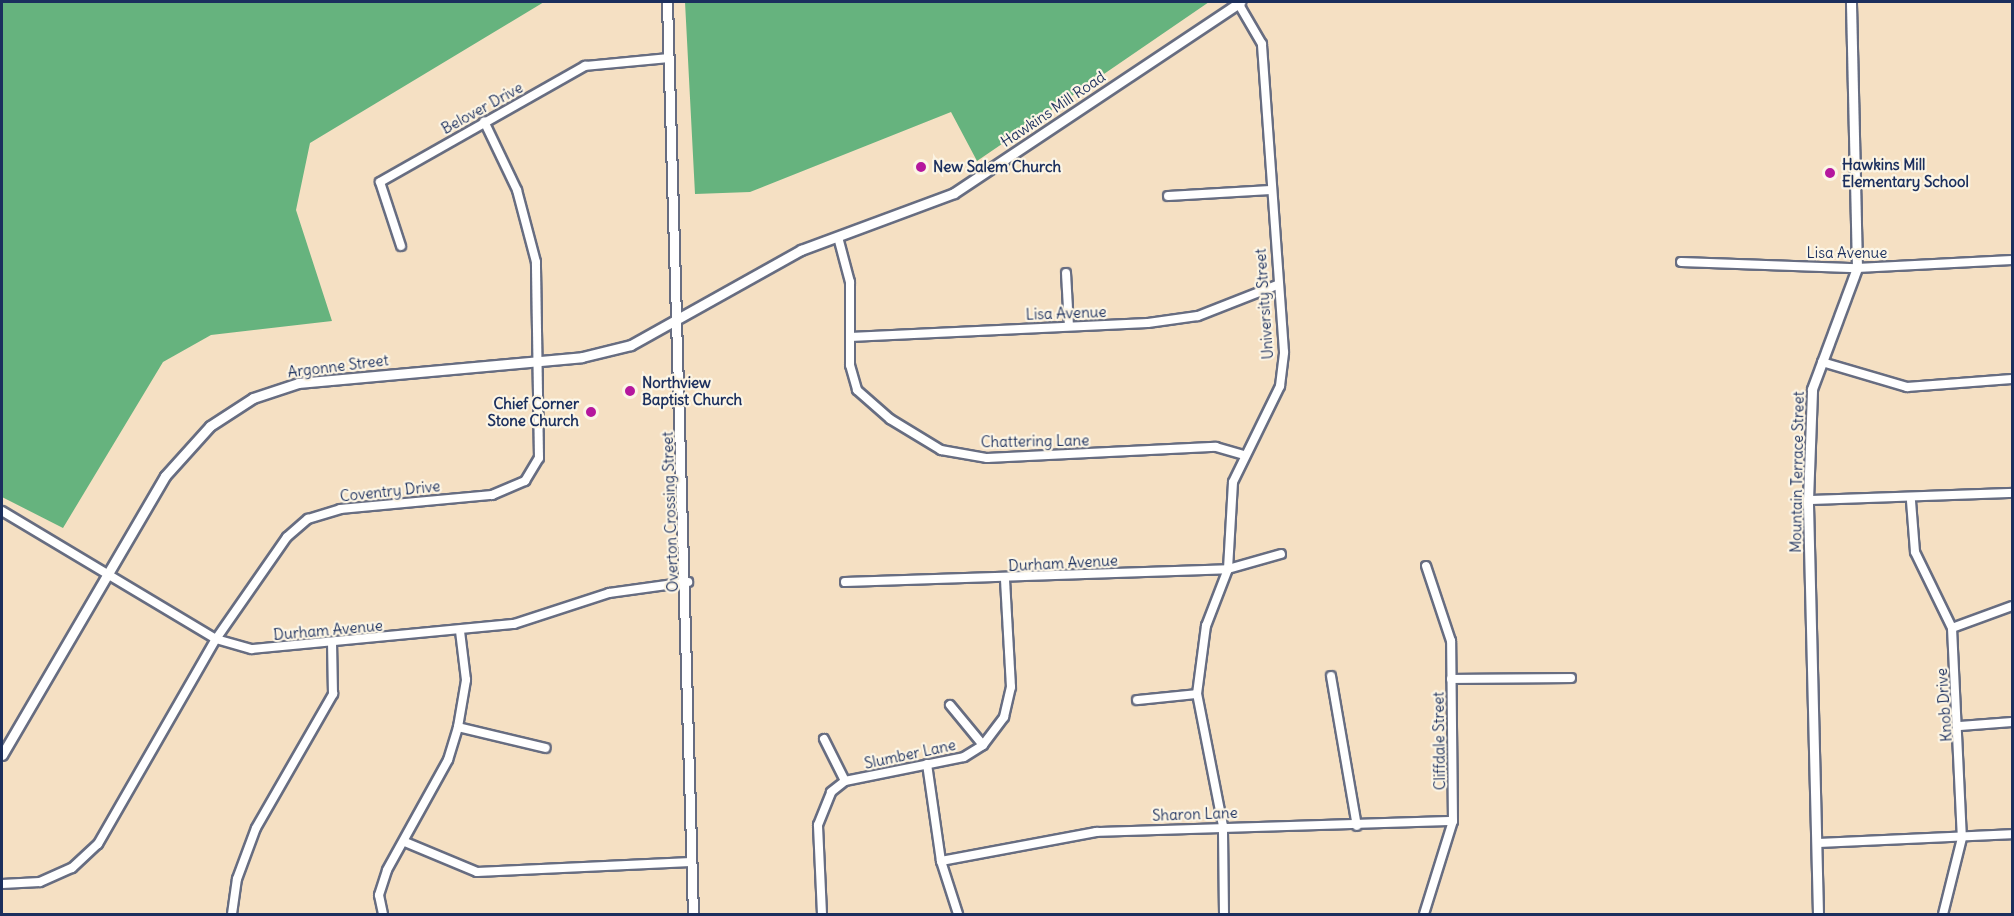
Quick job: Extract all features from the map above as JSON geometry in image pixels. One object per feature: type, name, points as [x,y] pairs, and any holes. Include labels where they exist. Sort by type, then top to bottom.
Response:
[{"type":"street","name":"Overton Crossing Street","points":[[667,2],[687,582],[693,915]]},
{"type":"street","name":"University Street","points":[[1224,915],[1223,826],[1197,694],[1206,626],[1228,569],[1233,482],[1244,455],[1280,386],[1284,352],[1276,285],[1262,44],[1239,2]]},
{"type":"street","name":"Hawkins Mill Road","points":[[679,316],[838,237],[954,193],[1239,2]]},
{"type":"street","name":"Mountain Terrace Street","points":[[1818,915],[1808,500],[1812,389],[1857,268],[1851,2]]},
{"type":"street","name":"Belover Drive","points":[[401,246],[380,182],[484,121],[585,66],[668,57]]},
{"type":"street","name":"Coventry Drive","points":[[2,884],[40,882],[72,868],[98,844],[216,639],[287,537],[308,519],[340,509],[492,495],[525,481],[539,458],[536,262],[517,190],[484,121]]},
{"type":"street","points":[[1168,196],[1271,190]]},
{"type":"street","name":"Chattering Lane","points":[[838,237],[850,282],[850,337],[857,390],[890,419],[940,450],[987,458],[1216,447],[1244,455]]},
{"type":"street","name":"Lisa Avenue","points":[[1680,262],[1857,268],[2013,260]]},
{"type":"street","points":[[1066,273],[1069,326]]},
{"type":"street","name":"Lisa Avenue","points":[[850,337],[1069,326],[1198,316],[1276,285]]},
{"type":"street","name":"Argonne Street","points":[[2,755],[165,476],[210,426],[253,398],[298,383],[539,360],[631,345],[679,316]]},
{"type":"street","points":[[1822,362],[1907,387],[2013,379]]},
{"type":"street","points":[[1808,500],[1911,501],[2013,493]]},
{"type":"street","name":"Knob Drive","points":[[1911,501],[1915,552],[1952,628],[1960,726],[1962,838],[1943,915]]},
{"type":"street","name":"Durham Avenue","points":[[2,511],[109,572],[216,639],[252,649],[332,644],[514,624],[609,593],[687,582]]},
{"type":"street","name":"Durham Avenue","points":[[845,582],[1005,579],[1228,569],[1281,554]]},
{"type":"street","name":"Cliffdale Street","points":[[1424,915],[1453,821],[1451,641],[1426,567]]},
{"type":"street","name":"Slumber Lane","points":[[845,781],[963,757],[983,745],[1004,717],[1011,687],[1005,579]]},
{"type":"street","points":[[1952,628],[2013,606]]},
{"type":"street","points":[[383,915],[380,895],[387,870],[405,842],[458,727],[466,680],[460,631]]},
{"type":"street","points":[[232,915],[237,879],[256,828],[333,694],[332,644]]},
{"type":"street","points":[[1331,676],[1357,826]]},
{"type":"street","points":[[1451,679],[1571,678]]},
{"type":"street","points":[[1137,700],[1197,694]]},
{"type":"street","points":[[950,705],[983,745]]},
{"type":"street","points":[[1960,726],[2013,722]]},
{"type":"street","points":[[458,727],[546,748]]},
{"type":"street","points":[[822,915],[818,825],[831,792],[845,781],[824,739]]},
{"type":"street","points":[[927,764],[941,861],[958,915]]},
{"type":"street","name":"Sharon Lane","points":[[941,861],[1096,832],[1223,826],[1357,826],[1453,821]]},
{"type":"street","points":[[1817,843],[2013,834]]},
{"type":"street","points":[[405,842],[443,862],[477,872],[691,862]]},
{"type":"green space","points":[[2,2],[544,2],[310,143],[296,210],[332,321],[211,335],[163,362],[63,528],[2,497]]},
{"type":"green space","points":[[685,2],[1209,2],[977,161],[951,112],[750,192],[695,194]]},
{"type":"place","name":"New Salem Church","points":[[921,167]]},
{"type":"place","name":"Hawkins Mill Elementary School","points":[[1830,173]]},
{"type":"place","name":"Northview Baptist Church","points":[[630,391]]},
{"type":"place","name":"Chief Corner Stone Church","points":[[591,412]]}]
